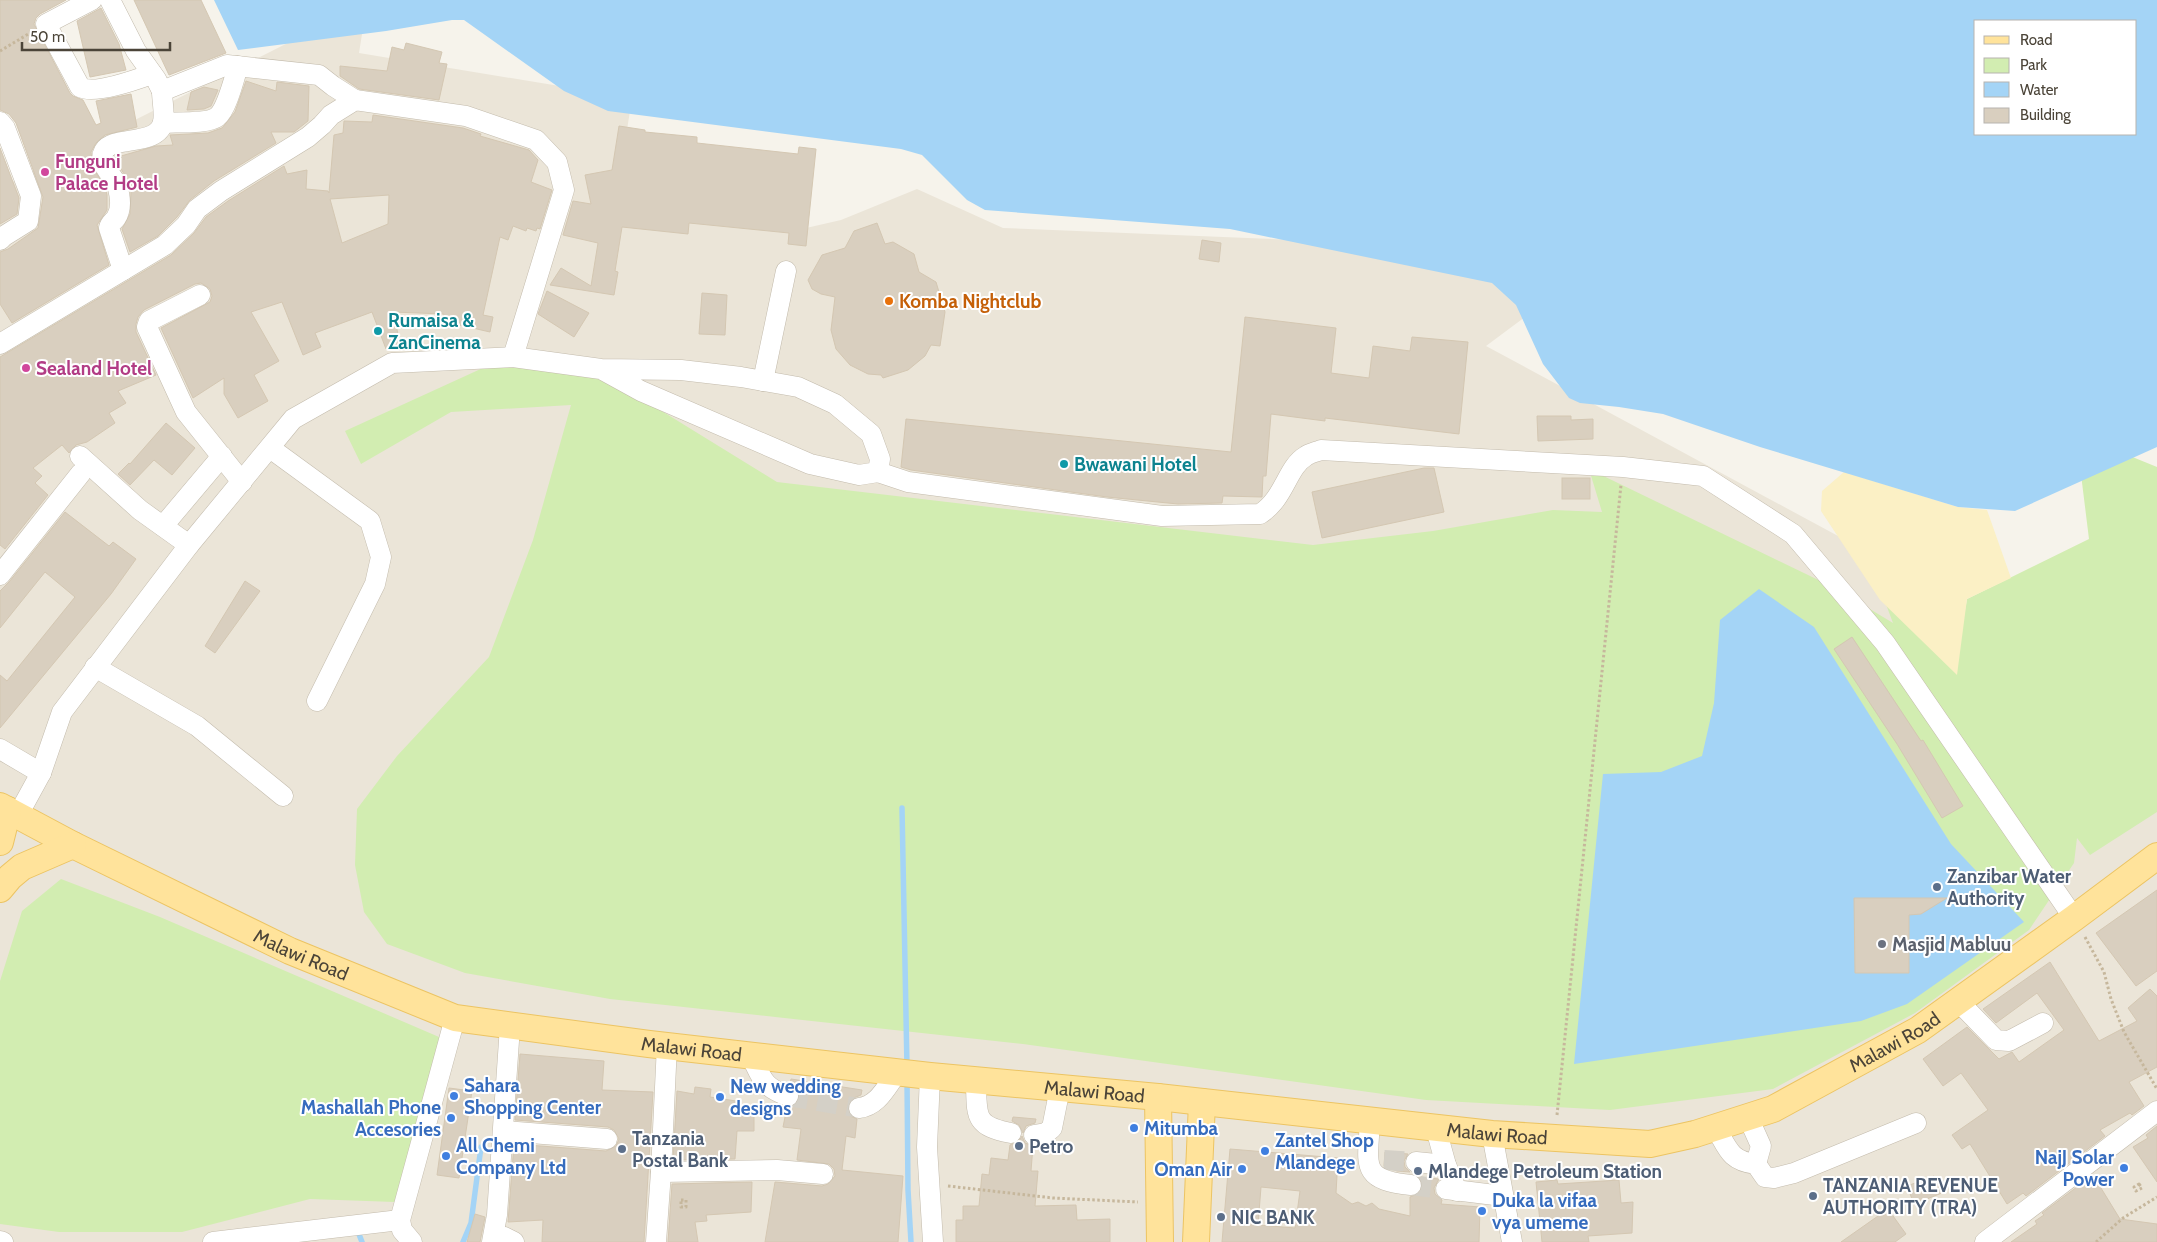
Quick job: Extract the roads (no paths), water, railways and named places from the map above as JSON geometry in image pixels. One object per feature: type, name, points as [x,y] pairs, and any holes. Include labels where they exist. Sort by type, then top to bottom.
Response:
[{"type":"main road","name":"Malawi Road","points":[[9,810],[73,845],[290,951],[456,1018],[896,1073],[1158,1097],[1436,1129],[1650,1144],[1716,1128],[1773,1108],[1918,1030],[2157,856]]},
{"type":"main road","points":[[0,842],[9,810]]},
{"type":"main road","points":[[0,889],[22,867],[73,845]]},
{"type":"main road","points":[[1158,1097],[1160,1242]]},
{"type":"main road","points":[[1196,1242],[1202,1102]]},
{"type":"street","points":[[92,0],[46,24],[78,84],[84,89],[133,81],[152,74]]},
{"type":"street","points":[[110,0],[136,51],[162,91],[163,123]]},
{"type":"street","points":[[162,91],[227,65],[319,75],[355,100],[466,116],[536,140],[557,162],[564,190],[513,357]]},
{"type":"street","points":[[123,270],[110,228],[119,213],[119,197],[116,183],[104,166],[103,154],[105,149],[112,145],[152,134],[163,123],[217,118],[223,110],[238,66]]},
{"type":"street","points":[[0,344],[165,245],[186,225],[197,208],[220,191],[308,136],[331,115],[355,100]]},
{"type":"street","points":[[0,122],[5,128],[31,196],[28,221],[0,240]]},
{"type":"street","points":[[763,381],[786,271]]},
{"type":"street","points":[[200,295],[150,321],[148,327],[186,412],[242,482]]},
{"type":"street","points":[[9,810],[41,773],[62,712],[189,545],[293,419],[392,363],[513,357],[601,369],[681,370],[798,387],[835,404],[871,434],[880,459],[878,472]]},
{"type":"street","points":[[601,369],[641,391],[810,464],[858,475],[878,472],[908,482],[1162,516],[1260,514],[1280,496],[1296,467],[1305,456],[1320,450],[1623,467],[1703,476],[1793,534],[1885,643],[2074,918]]},
{"type":"street","points":[[270,448],[370,521],[381,557],[374,584],[317,701]]},
{"type":"street","points":[[163,526],[222,456]]},
{"type":"street","points":[[0,574],[81,465],[189,545]]},
{"type":"street","points":[[95,667],[197,726],[283,796]]},
{"type":"street","points":[[0,749],[41,773]]},
{"type":"street","points":[[1958,1001],[1996,1040],[2009,1041],[2043,1023]]},
{"type":"street","points":[[412,1242],[402,1230],[400,1220],[456,1018]]},
{"type":"street","points":[[510,1026],[504,1131],[497,1215],[493,1239],[504,1237],[514,1242]]},
{"type":"street","points":[[656,1242],[666,1045]]},
{"type":"street","points":[[750,1054],[765,1084],[770,1089],[788,1096]]},
{"type":"street","points":[[859,1108],[875,1103],[896,1073]]},
{"type":"street","points":[[930,1076],[927,1147],[933,1242]]},
{"type":"street","points":[[976,1081],[977,1112],[983,1123],[992,1130],[1011,1133]]},
{"type":"street","points":[[1034,1135],[1046,1133],[1052,1128],[1060,1088]]},
{"type":"street","points":[[1985,1242],[2157,1111]]},
{"type":"street","points":[[1748,1117],[1761,1146],[1756,1164]]},
{"type":"street","points":[[1370,1120],[1376,1159],[1372,1173],[1378,1179],[1411,1186]]},
{"type":"street","points":[[1716,1128],[1732,1155],[1741,1162],[1756,1164],[1765,1177],[1774,1178],[1794,1173],[1916,1123]]},
{"type":"street","points":[[1436,1129],[1446,1165],[1450,1190],[1503,1196]]},
{"type":"street","points":[[504,1131],[606,1139]]},
{"type":"street","points":[[1492,1134],[1512,1242]]},
{"type":"street","points":[[1416,1162],[1446,1165]]},
{"type":"street","points":[[661,1172],[777,1170],[824,1174]]},
{"type":"street","points":[[213,1242],[400,1220]]},
{"type":"water","points":[[214,0],[2157,0],[2157,447],[2015,511],[1958,507],[1760,447],[1663,414],[1580,403],[1569,398],[1543,364],[1516,305],[1492,283],[1230,229],[985,210],[967,200],[922,155],[901,149],[608,111],[564,91],[464,20],[452,20],[386,31],[238,50]]},
{"type":"water","points":[[1759,589],[1814,627],[1951,844],[2024,922],[1907,1004],[1861,1021],[1574,1064],[1603,774],[1661,772],[1702,756],[1714,703],[1720,620]]},
{"type":"waterway","points":[[902,808],[907,1067]]},
{"type":"waterway","points":[[907,1079],[908,1190],[911,1242]]},
{"type":"waterway","points":[[463,1242],[471,1223],[481,1147]]},
{"type":"waterway","points":[[357,1229],[362,1242]]},
{"type":"tunnel","points":[[788,1096],[859,1108]]},
{"type":"tunnel","points":[[1384,1160],[1416,1162]]},
{"type":"tunnel","points":[[1411,1185],[1443,1189]]},
{"type":"place","name":"Funguni Palace Hotel","points":[[45,172]]},
{"type":"place","name":"Komba Nightclub","points":[[889,301]]},
{"type":"place","name":"Rumaisa & ZanCinema","points":[[378,331]]},
{"type":"place","name":"Sealand Hotel","points":[[26,368]]},
{"type":"place","name":"Bwawani Hotel","points":[[1064,464]]},
{"type":"place","name":"Zanzibar Water Authority","points":[[1937,887]]},
{"type":"place","name":"Masjid Mabluu","points":[[1882,944]]},
{"type":"place","name":"Sahara Shopping Center","points":[[454,1096]]},
{"type":"place","name":"New wedding designs","points":[[720,1097]]},
{"type":"place","name":"Mashallah Phone Accesories","points":[[451,1118]]},
{"type":"place","name":"Mitumba","points":[[1134,1128]]},
{"type":"place","name":"Petro","points":[[1019,1146]]},
{"type":"place","name":"Tanzania Postal Bank","points":[[622,1149]]},
{"type":"place","name":"Zantel Shop Mlandege","points":[[1265,1151]]},
{"type":"place","name":"All Chemi Company Ltd","points":[[446,1156]]},
{"type":"place","name":"NajJ Solar Power","points":[[2124,1168]]},
{"type":"place","name":"Oman Air","points":[[1242,1169]]},
{"type":"place","name":"Mlandege Petroleum Station","points":[[1418,1171]]},
{"type":"place","name":"TANZANIA REVENUE AUTHORITY (TRA)","points":[[1813,1196]]},
{"type":"place","name":"Duka la vifaa vya umeme","points":[[1482,1211]]},
{"type":"place","name":"NIC BANK","points":[[1221,1217]]}]
